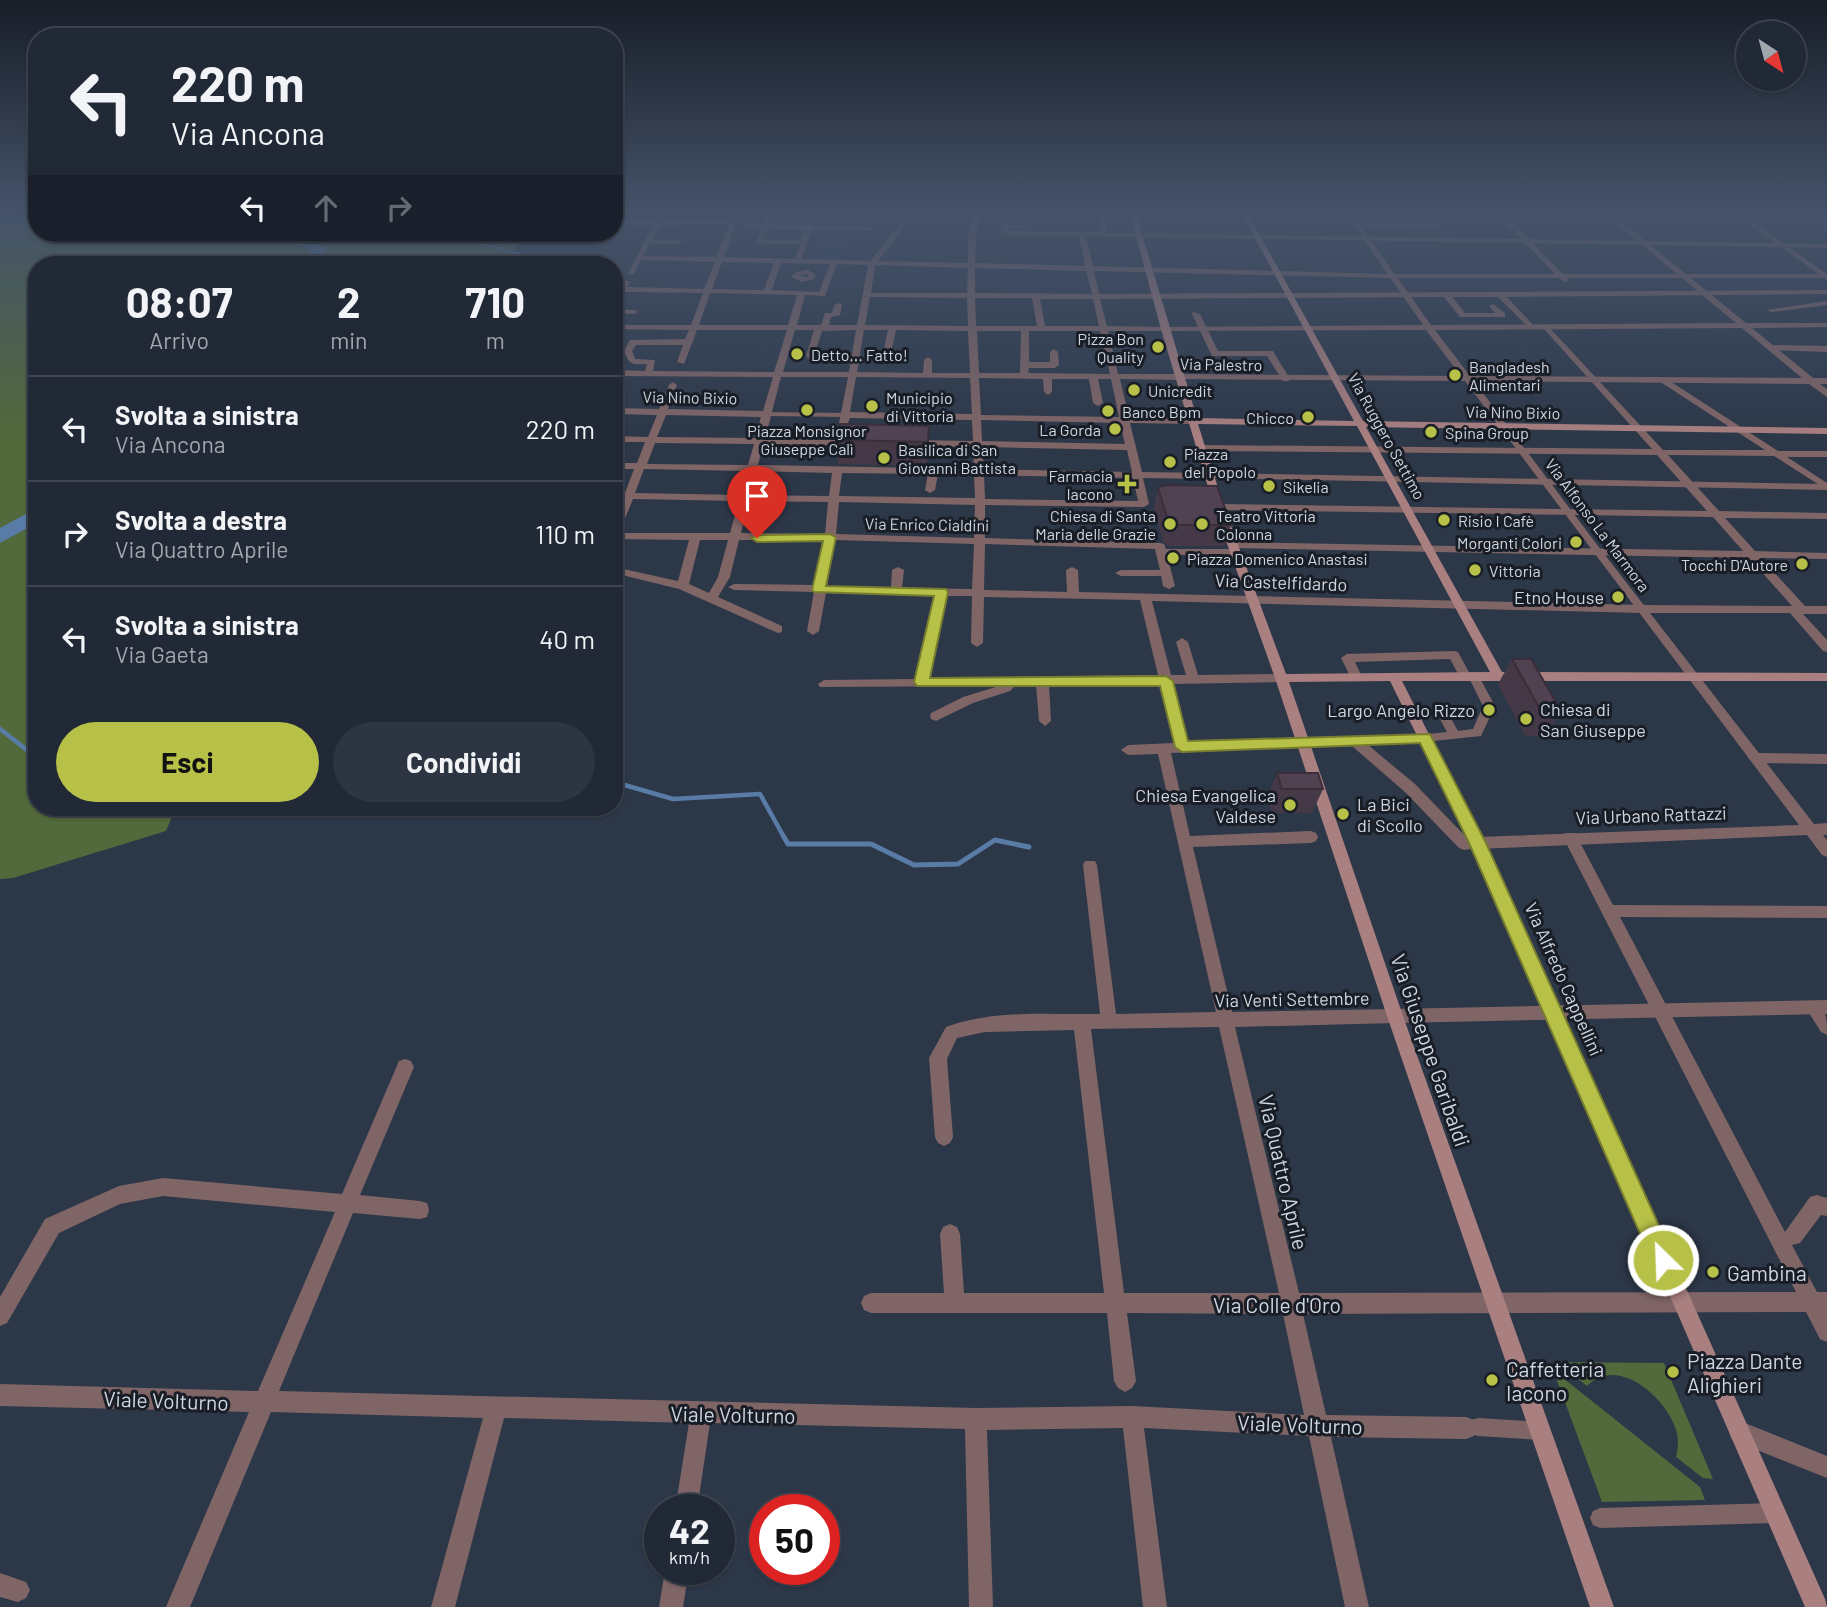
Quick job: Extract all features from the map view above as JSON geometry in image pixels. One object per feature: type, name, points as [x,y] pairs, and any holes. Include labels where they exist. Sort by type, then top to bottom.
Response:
[{"type":"main road","points":[[1153,289],[1194,420]]},
{"type":"main road","name":"Via Ruggero Settimo","points":[[1287,289],[1498,676]]},
{"type":"main road","name":"Via Nino Bixio","points":[[1194,420],[1827,431]]},
{"type":"main road","name":"Via Giuseppe Garibaldi","points":[[1194,420],[1213,476],[1219,507],[1281,678],[1395,1016],[1602,1607]]},
{"type":"main road","name":"Via Alfredo Cappellini","points":[[1394,677],[1477,843],[1555,1013],[1817,1607]]},
{"type":"main road","points":[[1281,678],[1827,677]]},
{"type":"street","points":[[623,289],[822,294],[824,289]]},
{"type":"street","points":[[712,598],[724,577],[756,440],[778,375],[801,289]]},
{"type":"street","points":[[843,442],[866,289]]},
{"type":"street","points":[[971,289],[980,502],[977,643]]},
{"type":"street","points":[[673,385],[623,502],[743,498],[1144,504],[1128,447],[1116,377],[1095,289]]},
{"type":"street","name":"Via Alfonso La Marmora","points":[[1400,289],[1597,552],[1827,851]]},
{"type":"street","points":[[1573,289],[1578,294]]},
{"type":"street","points":[[1701,289],[1827,394]]},
{"type":"street","points":[[681,362],[707,291]]},
{"type":"street","points":[[865,295],[1155,297],[1827,292]]},
{"type":"street","points":[[1446,295],[1463,316],[1502,315],[1493,306]]},
{"type":"street","points":[[1501,295],[1531,328]]},
{"type":"street","points":[[1036,297],[1042,330]]},
{"type":"street","points":[[1771,310],[1827,303]]},
{"type":"street","points":[[810,356],[828,315],[836,315],[838,305]]},
{"type":"street","points":[[1456,307],[1510,305]]},
{"type":"street","points":[[623,311],[634,312]]},
{"type":"street","points":[[1196,314],[1214,354],[1270,353],[1286,379]]},
{"type":"street","points":[[623,327],[1106,330],[1827,325]]},
{"type":"street","points":[[1548,328],[1754,555],[1827,648]]},
{"type":"street","points":[[888,348],[892,329]]},
{"type":"street","points":[[1024,376],[1025,330]]},
{"type":"street","points":[[648,374],[652,362],[632,361],[628,351],[633,342],[687,342]]},
{"type":"street","points":[[1772,348],[1827,349]]},
{"type":"street","points":[[1024,365],[1055,365],[1054,352]]},
{"type":"street","points":[[927,376],[928,360]]},
{"type":"street","name":"Via Palestro","points":[[623,373],[1827,381]]},
{"type":"street","points":[[1047,376],[1048,392]]},
{"type":"street","points":[[1093,377],[1098,403]]},
{"type":"street","points":[[1665,381],[1827,487]]},
{"type":"street","name":"Via Nino Bixio","points":[[623,411],[766,414]]},
{"type":"street","points":[[766,414],[1194,420]]},
{"type":"street","points":[[623,439],[872,443]]},
{"type":"street","points":[[899,443],[1128,447]]},
{"type":"street","points":[[1204,448],[1827,454]]},
{"type":"street","points":[[623,466],[1827,487]]},
{"type":"street","points":[[930,490],[934,471]]},
{"type":"street","points":[[813,631],[830,537],[838,472]]},
{"type":"street","points":[[1219,507],[1827,516]]},
{"type":"street","name":"Via Enrico Cialdini","points":[[623,534],[1160,546],[1164,563],[1234,549],[1429,548],[1827,556]]},
{"type":"street","points":[[683,586],[695,537]]},
{"type":"street","points":[[1121,573],[1164,563],[1169,586]]},
{"type":"street","points":[[896,591],[898,570]]},
{"type":"street","points":[[1072,570],[1073,594]]},
{"type":"street","points":[[623,572],[683,586],[778,629]]},
{"type":"street","name":"Via Castelfidardo","points":[[734,587],[1642,609],[1827,610]]},
{"type":"street","points":[[922,682],[941,592]]},
{"type":"street","name":"Via Quattro Aprile","points":[[1145,596],[1166,681],[1185,842],[1357,1607]]},
{"type":"street","points":[[1182,642],[1193,679]]},
{"type":"street","points":[[1128,750],[1424,738],[1476,733],[1489,706],[1454,655],[1347,658],[1356,677]]},
{"type":"street","points":[[824,684],[1281,678]]},
{"type":"street","points":[[1042,681],[1045,721]]},
{"type":"street","points":[[936,716],[968,700],[1006,688],[1010,682]]},
{"type":"street","points":[[1443,714],[1454,735]]},
{"type":"street","points":[[1355,741],[1410,788],[1464,844],[1477,843]]},
{"type":"street","points":[[1755,758],[1827,759]]},
{"type":"street","name":"Via Urbano Rattazzi","points":[[1477,843],[1570,837],[1827,829]]},
{"type":"street","points":[[1185,842],[1311,837]]},
{"type":"street","points":[[1570,837],[1661,1012],[1820,1302],[1827,1332]]},
{"type":"street","points":[[1090,865],[1109,1021]]},
{"type":"street","points":[[1609,911],[1827,912]]},
{"type":"street","points":[[1821,1007],[1827,1027]]},
{"type":"street","name":"Via Venti Settembre","points":[[944,1138],[938,1058],[952,1032],[985,1024],[1821,1007]]},
{"type":"street","points":[[1082,1023],[1125,1381]]},
{"type":"street","points":[[178,1607],[405,1067]]},
{"type":"street","points":[[0,1316],[52,1226],[119,1195],[163,1187],[420,1210]]},
{"type":"street","points":[[1793,1236],[1817,1204],[1827,1207]]},
{"type":"street","points":[[950,1234],[956,1303]]},
{"type":"street","name":"Via Colle d'Oro","points":[[871,1303],[1820,1302]]},
{"type":"street","name":"Viale Volturno","points":[[0,1395],[976,1419],[1132,1417],[1317,1426],[1540,1431]]},
{"type":"street","points":[[443,1607],[496,1408]]},
{"type":"street","points":[[688,1494],[701,1413]]},
{"type":"street","points":[[1132,1417],[1155,1607]]},
{"type":"street","points":[[976,1419],[981,1607]]},
{"type":"street","points":[[1740,1432],[1827,1467]]},
{"type":"street","points":[[1600,1518],[1775,1513]]},
{"type":"street","points":[[671,1607],[675,1585]]},
{"type":"green space","points":[[0,289],[28,289],[28,816],[172,816],[166,831],[13,878],[0,879]]},
{"type":"green space","points":[[1557,1362],[1664,1363],[1713,1479],[1703,1478],[1676,1457],[1678,1437],[1671,1418],[1663,1406],[1640,1384],[1613,1375],[1599,1377],[1587,1386]]},
{"type":"green space","points":[[1553,1370],[1700,1487],[1705,1500],[1602,1502]]},
{"type":"building","points":[[840,424],[929,426],[928,442],[837,440]]},
{"type":"building","points":[[1165,485],[1217,486],[1231,525],[1173,525],[1168,520],[1158,488]]},
{"type":"building","points":[[1512,659],[1531,659],[1561,711],[1541,711]]},
{"type":"building","points":[[1277,773],[1318,773],[1323,789],[1282,789]]},
{"type":"waterway","points":[[0,537],[28,520]]},
{"type":"waterway","points":[[0,729],[28,751]]},
{"type":"waterway","points":[[623,785],[673,799],[760,794],[785,839]]},
{"type":"waterway","points":[[784,837],[788,844],[871,844],[914,865],[958,864],[995,840],[1029,847]]},
{"type":"place","name":"Pizza Bon Quality","points":[[1158,347]]},
{"type":"place","name":"Detto... Fatto!","points":[[797,354]]},
{"type":"place","name":"Bangladesh Alimentari","points":[[1455,375]]},
{"type":"place","name":"Unicredit","points":[[1134,390]]},
{"type":"place","name":"Municipio di Vittoria","points":[[872,406]]},
{"type":"place","name":"Piazza Monsignor Giuseppe Calì","points":[[807,410]]},
{"type":"place","name":"Banco Bpm","points":[[1108,411]]},
{"type":"place","name":"Chicco","points":[[1308,417]]},
{"type":"place","name":"La Gorda","points":[[1115,429]]},
{"type":"place","name":"Spina Group","points":[[1431,432]]},
{"type":"place","name":"Basilica di San Giovanni Battista","points":[[884,458]]},
{"type":"place","name":"Piazza del Popolo","points":[[1170,462]]},
{"type":"place","name":"Farmacia Iacono","points":[[1127,484]]},
{"type":"place","name":"Sikelia","points":[[1269,486]]},
{"type":"place","name":"Risio I Cafè","points":[[1444,520]]},
{"type":"place","name":"Chiesa di Santa Maria delle Grazie","points":[[1170,524]]},
{"type":"place","name":"Teatro Vittoria Colonna","points":[[1202,524]]},
{"type":"place","name":"Morganti Colori","points":[[1576,542]]},
{"type":"place","name":"Piazza Domenico Anastasi","points":[[1173,558]]},
{"type":"place","name":"Tocchi D'Autore","points":[[1802,564]]},
{"type":"place","name":"Vittoria","points":[[1475,570]]},
{"type":"place","name":"Etno House","points":[[1618,597]]},
{"type":"place","name":"Largo Angelo Rizzo","points":[[1489,710]]},
{"type":"place","name":"Chiesa di San Giuseppe","points":[[1526,719]]},
{"type":"place","name":"Chiesa Evangelica Valdese","points":[[1290,805]]},
{"type":"place","name":"La Bici di Scollo","points":[[1343,814]]},
{"type":"place","name":"Gambina","points":[[1713,1272]]},
{"type":"place","name":"Piazza Dante Alighieri","points":[[1673,1372]]},
{"type":"place","name":"Caffetteria Iacono","points":[[1492,1380]]},
{"type":"route","points":[[757,538],[830,537],[819,590],[941,592],[922,682],[1166,681],[1182,747],[1424,738],[1477,843],[1555,1013],[1663,1260]]}]
